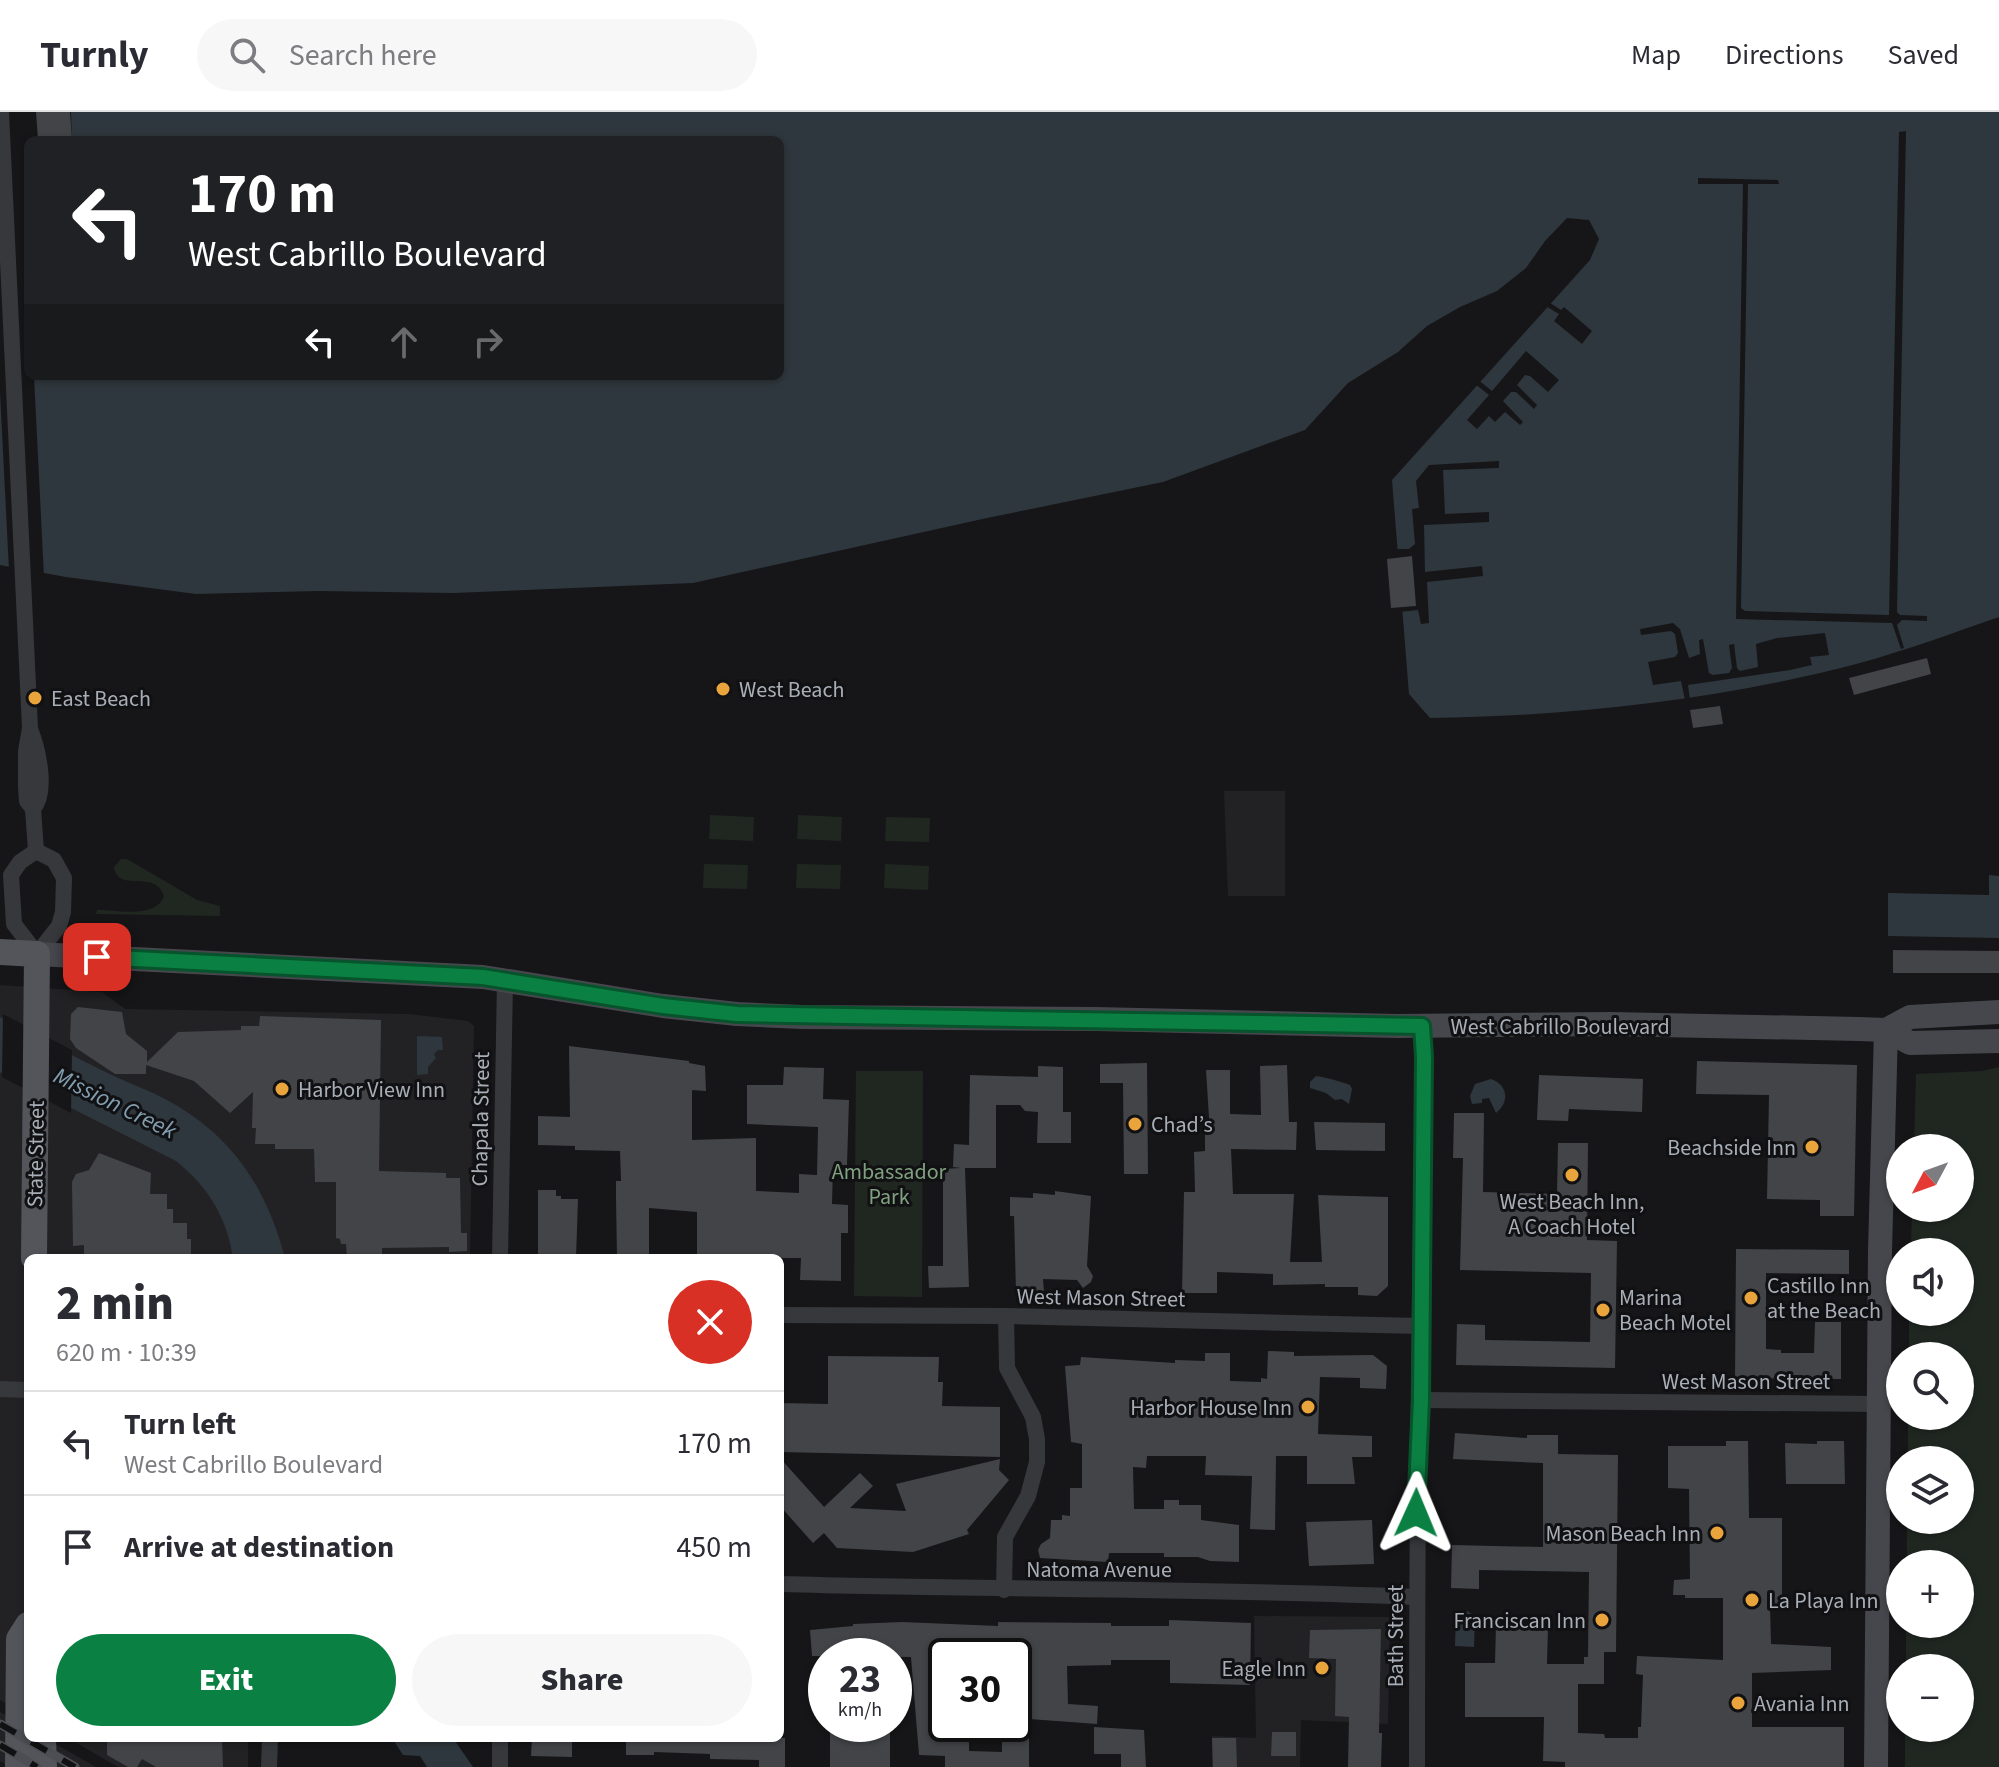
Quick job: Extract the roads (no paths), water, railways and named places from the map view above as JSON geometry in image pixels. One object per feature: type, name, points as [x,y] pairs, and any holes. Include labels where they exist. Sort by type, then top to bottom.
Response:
[{"type":"main road","points":[[0,952],[37,954]]},
{"type":"main road","name":"West Cabrillo Boulevard","points":[[37,954],[483,977],[663,1006],[737,1014],[1422,1026],[1611,1024],[1886,1030]]},
{"type":"main road","name":"State Street","points":[[34,1254],[37,954]]},
{"type":"main road","points":[[1886,1030],[1910,1017],[1999,1012]]},
{"type":"main road","points":[[1886,1030],[1910,1043],[1999,1041]]},
{"type":"main road","points":[[1876,1767],[1886,1030]]},
{"type":"main road","points":[[18,1767],[19,1639],[24,1631]]},
{"type":"main road","points":[[43,1742],[44,1767]]},
{"type":"street","points":[[1,112],[30,728],[26,751],[26,787],[27,801],[33,809],[36,851]]},
{"type":"street","points":[[36,851],[54,860],[64,878],[63,912],[59,926],[37,954],[14,924],[11,875],[20,862],[36,851]]},
{"type":"street","name":"Chapala Street","points":[[500,1254],[505,981]]},
{"type":"street","name":"Bath Street","points":[[1417,1767],[1416,1487],[1421,1400],[1422,1026]]},
{"type":"street","name":"West Mason Street","points":[[784,1315],[1006,1316],[1420,1326]]},
{"type":"street","points":[[1004,1590],[1005,1537],[1028,1496],[1036,1474],[1037,1451],[1033,1417],[1007,1368],[1006,1316]]},
{"type":"street","points":[[0,1389],[24,1390]]},
{"type":"street","name":"West Mason Street","points":[[1421,1400],[1879,1404]]},
{"type":"street","name":"Natoma Avenue","points":[[784,1584],[1004,1590],[1297,1592],[1417,1597]]},
{"type":"street","points":[[269,1767],[270,1742]]},
{"type":"street","points":[[500,1742],[500,1767]]},
{"type":"water","points":[[0,112],[1999,112],[1999,617],[1895,653],[1807,676],[1646,704],[1484,717],[1430,718],[1409,694],[1392,480],[1590,260],[1599,239],[1589,220],[1567,218],[1545,241],[1526,268],[1497,291],[1427,326],[1398,352],[1348,383],[1305,430],[1163,482],[693,583],[453,593],[318,591],[196,594],[0,565]]},
{"type":"water","points":[[1989,875],[1999,876],[1999,938],[1888,936],[1888,893],[1989,895]]},
{"type":"water","name":"Mission Creek","points":[[0,1017],[179,1107],[222,1140],[254,1181],[277,1230],[284,1254],[232,1254],[221,1216],[207,1192],[176,1161],[0,1072]]},
{"type":"water","points":[[417,1036],[442,1037],[443,1050],[434,1054],[436,1058],[428,1067],[428,1074],[417,1075]]},
{"type":"water","points":[[1316,1076],[1350,1085],[1349,1104],[1310,1088],[1310,1082]]},
{"type":"water","points":[[1491,1079],[1501,1085],[1505,1094],[1504,1104],[1496,1113],[1489,1098],[1472,1104],[1470,1096],[1475,1084]]},
{"type":"water","points":[[1467,1611],[1475,1616],[1474,1647],[1455,1646],[1456,1614]]},
{"type":"water","points":[[395,1742],[456,1742],[473,1767],[427,1767],[420,1756],[403,1755]]},
{"type":"railway","points":[[0,1724],[24,1738]]},
{"type":"railway","points":[[31,1742],[75,1767]]},
{"type":"railway","points":[[0,1745],[37,1767]]},
{"type":"place","name":"West Beach","points":[[723,689]]},
{"type":"place","name":"East Beach","points":[[35,698]]},
{"type":"place","name":"Harbor View Inn","points":[[282,1089]]},
{"type":"place","name":"Chad’s","points":[[1135,1124]]},
{"type":"place","name":"Beachside Inn","points":[[1812,1147]]},
{"type":"place","name":"West Beach Inn, A Coach Hotel","points":[[1572,1175]]},
{"type":"place","name":"Castillo Inn at the Beach","points":[[1751,1298]]},
{"type":"place","name":"Marina Beach Motel","points":[[1603,1310]]},
{"type":"place","name":"Harbor House Inn","points":[[1308,1407]]},
{"type":"place","name":"Mason Beach Inn","points":[[1717,1533]]},
{"type":"place","name":"La Playa Inn","points":[[1752,1600]]},
{"type":"place","name":"Franciscan Inn","points":[[1602,1620]]},
{"type":"place","name":"Eagle Inn","points":[[1322,1668]]},
{"type":"place","name":"Avania Inn","points":[[1738,1703]]},
{"type":"park label","name":"Ambassador Park","points":[[889,1184]]}]
